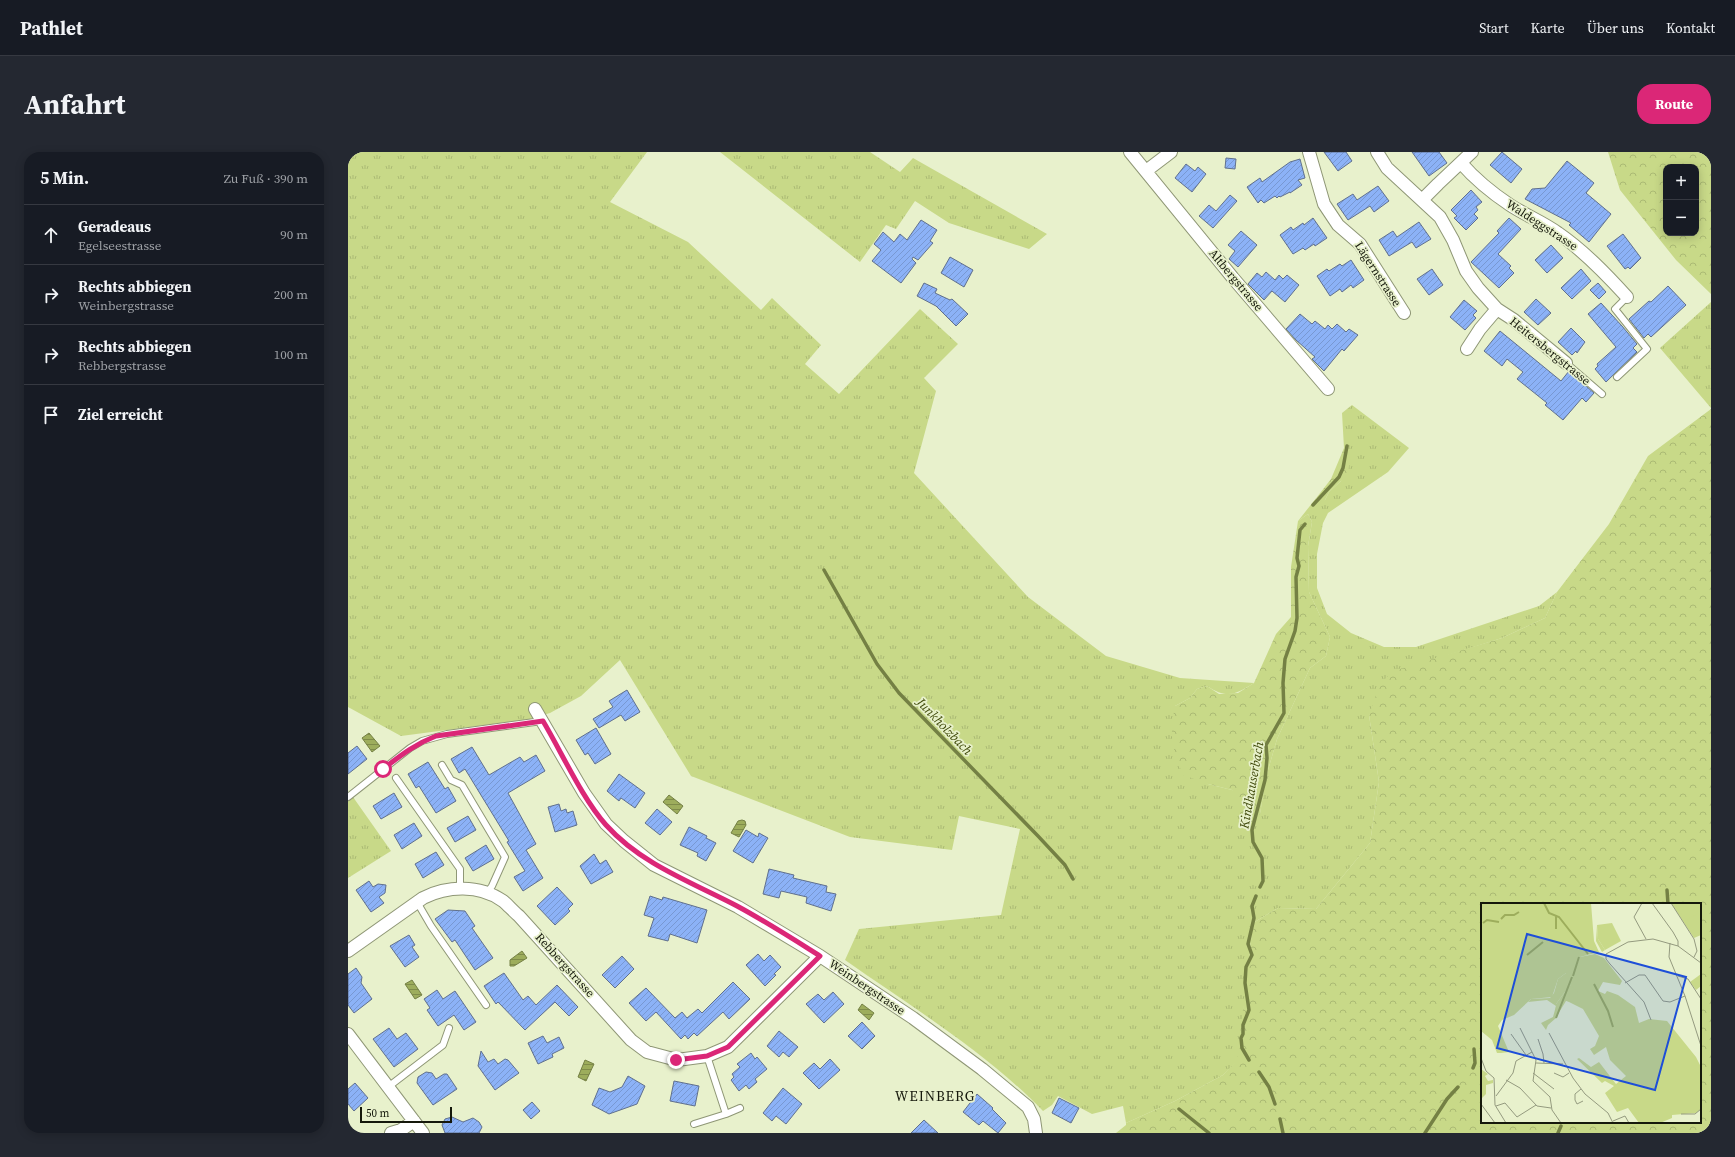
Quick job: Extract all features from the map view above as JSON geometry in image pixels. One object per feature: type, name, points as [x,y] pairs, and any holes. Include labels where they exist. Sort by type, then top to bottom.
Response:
[{"type":"street","name":"Altbergstrasse","points":[[1130,152],[1328,389]]},
{"type":"street","points":[[1146,170],[1171,152]]},
{"type":"street","name":"Lägernstrasse","points":[[1309,152],[1324,204],[1338,225],[1360,244],[1404,314]]},
{"type":"street","name":"Heitersbergstrasse","points":[[1377,152],[1387,168],[1435,211],[1445,223],[1466,271],[1478,288],[1497,309],[1514,320],[1566,363]]},
{"type":"street","points":[[1422,200],[1472,152]]},
{"type":"street","name":"Waldeggstrasse","points":[[1461,163],[1473,177],[1510,205],[1571,242],[1627,297]]},
{"type":"street","name":"Heitersbergstrasse","points":[[1467,349],[1497,309]]},
{"type":"street","name":"Weinbergstrasse","points":[[536,709],[584,793],[606,824],[624,841],[654,865],[738,907],[820,956],[914,1018],[982,1069],[1028,1107],[1034,1119],[1036,1133]]},
{"type":"street","name":"Rebbergstrasse","points":[[348,951],[430,894],[445,889],[460,888],[474,889],[487,893],[502,900],[519,916],[631,1040],[647,1052],[676,1060],[707,1056],[728,1047],[820,956]]},
{"type":"street","points":[[348,1034],[423,1133]]},
{"type":"street","points":[[391,1133],[400,1130],[414,1121]]},
{"type":"lane","name":"Waldeggstrasse","points":[[1617,377],[1648,349],[1615,309],[1627,297]]},
{"type":"lane","name":"Heitersbergstrasse","points":[[1566,363],[1602,394]]},
{"type":"lane","points":[[348,796],[410,748],[422,741],[447,734],[543,721]]},
{"type":"lane","points":[[442,765],[451,780],[462,785],[505,857],[492,886],[487,893]]},
{"type":"lane","points":[[396,778],[460,869],[460,888]]},
{"type":"lane","points":[[417,902],[431,926],[486,1005]]},
{"type":"lane","points":[[388,1087],[443,1045],[449,1028]]},
{"type":"lane","points":[[707,1056],[726,1114]]},
{"type":"lane","points":[[694,1124],[740,1108]]},
{"type":"green space","points":[[348,152],[647,152],[610,202],[688,242],[761,310],[772,298],[821,345],[805,364],[839,394],[920,309],[958,344],[924,378],[936,391],[914,473],[1028,597],[1106,656],[1180,678],[1254,683],[1236,693],[1231,694],[1220,693],[1207,686],[1197,689],[1190,698],[1175,706],[1208,784],[1232,790],[1260,814],[1266,777],[1277,739],[1310,668],[1326,656],[1330,637],[1309,592],[1308,546],[1312,522],[1308,514],[1298,521],[1317,497],[1316,501],[1325,500],[1329,492],[1341,481],[1348,448],[1344,448],[1342,413],[1352,405],[1409,448],[1388,472],[1328,513],[1323,523],[1317,554],[1317,588],[1327,614],[1351,633],[1384,647],[1416,647],[1539,606],[1557,592],[1545,618],[1502,638],[1448,655],[1369,715],[1379,782],[1370,843],[1316,909],[1278,908],[1253,923],[1238,1061],[1223,1075],[1175,1101],[1126,1123],[1123,1106],[1092,1114],[1058,1096],[1052,1105],[1043,1111],[1021,1090],[973,1050],[845,960],[859,929],[1001,915],[1020,829],[959,816],[952,850],[850,837],[691,776],[620,660],[581,696],[550,713],[530,719],[401,736],[348,707]]},
{"type":"green space","points":[[720,152],[870,152],[900,172],[913,158],[1047,234],[1029,249],[949,223],[915,201],[896,229],[886,225],[860,262]]},
{"type":"green space","points":[[1608,152],[1711,152],[1711,294],[1676,260],[1620,190]]},
{"type":"green space","points":[[1711,302],[1711,408],[1660,348]]},
{"type":"green space","points":[[1711,409],[1711,1133],[1116,1133],[1126,1125],[1126,1123],[1175,1101],[1223,1075],[1237,1061],[1253,923],[1278,908],[1316,909],[1370,843],[1379,782],[1369,715],[1380,684],[1393,671],[1502,638],[1545,618],[1557,592],[1609,524],[1648,456]]},
{"type":"green space","points":[[1344,448],[1351,450],[1348,473],[1329,492],[1325,500],[1320,504],[1316,501],[1317,497],[1331,479]]},
{"type":"green space","points":[[1308,514],[1312,522],[1308,546],[1309,592],[1330,637],[1326,656],[1310,668],[1277,739],[1266,777],[1260,814],[1253,822],[1244,824],[1232,790],[1208,784],[1183,775],[1176,757],[1172,734],[1175,706],[1190,698],[1197,689],[1207,686],[1219,694],[1238,693],[1254,683],[1276,634],[1291,617],[1291,567],[1298,521]]},
{"type":"green space","points":[[353,797],[391,851],[348,878],[348,800]]},
{"type":"shaded area","points":[[369,733],[380,746],[372,752],[362,738]]},
{"type":"shaded area","points":[[669,795],[683,806],[677,814],[663,802]]},
{"type":"shaded area","points":[[738,821],[745,821],[746,825],[739,837],[731,833]]},
{"type":"shaded area","points":[[522,951],[527,958],[514,966],[510,966],[510,960]]},
{"type":"shaded area","points":[[412,980],[422,995],[415,999],[405,984]]},
{"type":"shaded area","points":[[862,1004],[874,1013],[869,1020],[858,1010]]},
{"type":"shaded area","points":[[585,1060],[594,1064],[586,1081],[578,1077]]},
{"type":"building","points":[[1324,152],[1346,152],[1352,161],[1338,171]]},
{"type":"building","points":[[1412,152],[1439,152],[1447,163],[1429,176]]},
{"type":"building","points":[[1502,152],[1522,169],[1511,183],[1490,165]]},
{"type":"building","points":[[1226,158],[1236,159],[1235,169],[1225,168]]},
{"type":"building","points":[[1300,159],[1305,178],[1298,180],[1302,185],[1290,193],[1277,198],[1275,196],[1264,203],[1261,200],[1258,203],[1247,187],[1260,178],[1262,182],[1290,162]]},
{"type":"building","points":[[1567,161],[1594,183],[1586,193],[1611,214],[1589,242],[1569,225],[1571,223],[1525,199],[1532,189],[1545,188]]},
{"type":"building","points":[[1186,164],[1195,171],[1198,167],[1206,174],[1192,192],[1175,178]]},
{"type":"building","points":[[1378,186],[1389,201],[1374,212],[1370,206],[1348,220],[1337,204],[1353,194],[1357,200]]},
{"type":"building","points":[[1471,190],[1482,202],[1476,207],[1478,210],[1474,214],[1478,218],[1466,230],[1454,218],[1457,216],[1451,210]]},
{"type":"building","points":[[1230,195],[1237,201],[1213,228],[1199,216],[1209,205],[1216,211]]},
{"type":"building","points":[[1313,218],[1327,238],[1315,246],[1314,244],[1305,250],[1303,248],[1293,254],[1280,235],[1291,227],[1293,230],[1303,223],[1304,225]]},
{"type":"building","points":[[1509,218],[1521,229],[1498,254],[1511,266],[1509,268],[1514,273],[1499,288],[1471,262],[1499,233],[1497,231]]},
{"type":"building","points":[[921,220],[937,230],[930,241],[933,243],[918,260],[913,257],[912,259],[916,263],[901,283],[872,261],[881,250],[874,244],[883,232],[894,242],[900,234],[907,240]]},
{"type":"building","points":[[1419,222],[1431,239],[1416,248],[1412,242],[1389,256],[1379,240],[1393,231],[1397,237]]},
{"type":"building","points":[[1241,231],[1257,245],[1238,267],[1229,259],[1235,251],[1228,245]]},
{"type":"building","points":[[1623,234],[1641,258],[1630,269],[1628,267],[1625,269],[1607,246]]},
{"type":"building","points":[[1551,245],[1563,258],[1547,273],[1535,260]]},
{"type":"building","points":[[950,257],[973,270],[964,287],[941,273]]},
{"type":"building","points":[[1351,260],[1364,280],[1353,288],[1351,285],[1342,292],[1340,289],[1330,296],[1317,276],[1327,269],[1329,271],[1340,264],[1342,266]]},
{"type":"building","points":[[1432,269],[1443,285],[1429,295],[1417,279]]},
{"type":"building","points":[[1581,269],[1591,281],[1572,299],[1561,288]]},
{"type":"building","points":[[1266,272],[1275,280],[1279,275],[1283,279],[1287,275],[1299,285],[1285,302],[1272,291],[1264,300],[1248,284],[1257,273],[1262,277]]},
{"type":"building","points":[[924,283],[937,289],[935,293],[950,300],[952,299],[968,314],[956,326],[936,306],[917,296]]},
{"type":"building","points":[[1598,283],[1606,292],[1599,299],[1590,290]]},
{"type":"building","points":[[1668,286],[1686,305],[1651,337],[1648,334],[1644,338],[1629,319],[1649,301],[1651,302]]},
{"type":"building","points":[[1536,299],[1551,313],[1538,325],[1524,312]]},
{"type":"building","points":[[1464,300],[1477,311],[1473,315],[1476,318],[1465,330],[1450,317]]},
{"type":"building","points":[[1601,303],[1637,344],[1633,348],[1637,352],[1606,382],[1595,369],[1598,366],[1597,364],[1616,347],[1588,314]]},
{"type":"building","points":[[1300,314],[1312,324],[1315,321],[1325,329],[1328,325],[1332,329],[1337,324],[1346,332],[1349,329],[1358,335],[1344,351],[1342,349],[1324,371],[1312,359],[1315,357],[1286,329]]},
{"type":"building","points":[[1571,328],[1585,342],[1577,353],[1576,351],[1572,355],[1558,342]]},
{"type":"building","points":[[1500,331],[1561,381],[1569,371],[1594,393],[1586,402],[1582,398],[1563,420],[1545,405],[1547,403],[1517,379],[1523,372],[1507,359],[1502,366],[1484,351]]},
{"type":"building","points":[[627,690],[640,712],[625,721],[621,715],[599,728],[593,719],[613,707],[609,701]]},
{"type":"building","points":[[596,728],[611,754],[595,764],[588,753],[585,755],[576,740]]},
{"type":"building","points":[[357,746],[367,759],[348,774],[348,753]]},
{"type":"building","points":[[472,747],[489,775],[520,757],[524,762],[536,755],[545,771],[508,793],[536,844],[526,850],[543,878],[523,891],[514,877],[525,871],[507,842],[509,841],[465,769],[459,773],[451,759]]},
{"type":"building","points":[[428,762],[445,789],[448,787],[456,801],[436,813],[419,786],[416,788],[408,774]]},
{"type":"building","points":[[619,774],[645,793],[635,808],[621,798],[619,801],[607,791]]},
{"type":"building","points":[[394,793],[402,807],[381,819],[373,806]]},
{"type":"building","points":[[559,804],[561,811],[566,809],[567,813],[573,811],[577,825],[555,832],[548,807]]},
{"type":"building","points":[[657,809],[672,822],[660,835],[645,823]]},
{"type":"building","points":[[468,816],[476,830],[455,842],[447,828]]},
{"type":"building","points":[[414,823],[422,836],[402,849],[394,835]]},
{"type":"building","points":[[689,827],[707,836],[706,838],[716,843],[706,861],[697,856],[698,853],[680,845]]},
{"type":"building","points":[[746,830],[758,837],[759,833],[768,838],[753,863],[733,851]]},
{"type":"building","points":[[486,845],[494,859],[473,871],[465,858]]},
{"type":"building","points":[[436,852],[444,865],[423,878],[415,864]]},
{"type":"building","points":[[594,854],[600,864],[606,860],[613,872],[591,884],[580,866]]},
{"type":"building","points":[[769,869],[794,875],[793,878],[827,886],[826,892],[836,894],[831,911],[806,903],[807,897],[781,891],[779,898],[763,894]]},
{"type":"building","points":[[369,881],[373,887],[378,884],[386,885],[385,893],[379,897],[384,903],[371,912],[356,890]]},
{"type":"building","points":[[557,887],[573,904],[568,909],[570,911],[555,925],[537,906]]},
{"type":"building","points":[[650,896],[662,900],[663,897],[707,910],[697,943],[670,934],[668,941],[648,936],[654,918],[644,915]]},
{"type":"building","points":[[448,910],[465,911],[475,926],[472,928],[493,958],[475,970],[455,940],[452,942],[435,919]]},
{"type":"building","points":[[409,935],[415,945],[412,947],[419,957],[405,967],[390,946]]},
{"type":"building","points":[[758,954],[764,961],[770,955],[781,967],[774,974],[776,975],[765,986],[746,965]]},
{"type":"building","points":[[622,956],[634,969],[615,988],[602,975]]},
{"type":"building","points":[[356,968],[362,977],[361,983],[372,999],[354,1013],[348,1005],[348,974]]},
{"type":"building","points":[[504,973],[523,1000],[528,996],[536,1005],[557,985],[578,1007],[569,1016],[555,1002],[525,1030],[498,1002],[496,1004],[484,986]]},
{"type":"building","points":[[733,982],[750,999],[729,1019],[723,1012],[697,1036],[694,1033],[688,1039],[685,1035],[681,1039],[656,1012],[646,1021],[629,1003],[646,988],[675,1018],[682,1012],[687,1018],[698,1009],[702,1013]]},
{"type":"building","points":[[437,990],[443,999],[455,991],[476,1022],[464,1030],[454,1015],[438,1026],[427,1010],[430,1008],[424,999]]},
{"type":"building","points":[[833,992],[844,1004],[824,1023],[806,1004],[818,994],[824,1000]]},
{"type":"building","points":[[862,1022],[875,1036],[862,1049],[848,1036]]},
{"type":"building","points":[[389,1028],[397,1039],[406,1033],[418,1049],[394,1067],[373,1039]]},
{"type":"building","points":[[779,1031],[798,1047],[789,1057],[783,1052],[779,1057],[767,1046]]},
{"type":"building","points":[[543,1036],[547,1043],[559,1037],[564,1048],[552,1054],[553,1057],[538,1064],[528,1043]]},
{"type":"building","points":[[481,1051],[488,1062],[494,1059],[498,1064],[505,1059],[508,1060],[519,1073],[495,1090],[478,1066]]},
{"type":"building","points":[[751,1053],[755,1059],[757,1057],[767,1069],[755,1079],[757,1082],[749,1089],[746,1085],[739,1091],[731,1080],[734,1077],[732,1074],[740,1067],[737,1064]]},
{"type":"building","points":[[830,1059],[840,1070],[819,1089],[803,1073],[814,1063],[820,1069]]},
{"type":"building","points":[[426,1072],[432,1073],[436,1079],[444,1074],[447,1074],[457,1089],[433,1105],[417,1083],[418,1077]]},
{"type":"building","points":[[628,1076],[645,1086],[637,1104],[609,1114],[592,1105],[599,1088],[610,1092],[622,1087]]},
{"type":"building","points":[[674,1081],[699,1086],[695,1106],[670,1101]]},
{"type":"building","points":[[355,1083],[368,1098],[354,1111],[348,1104],[348,1089]]},
{"type":"building","points":[[783,1088],[802,1104],[786,1124],[776,1116],[772,1121],[763,1113]]},
{"type":"building","points":[[977,1094],[993,1108],[992,1109],[1006,1123],[998,1133],[983,1121],[979,1125],[963,1112]]},
{"type":"building","points":[[1059,1098],[1079,1108],[1071,1123],[1052,1113]]},
{"type":"building","points":[[532,1102],[540,1111],[531,1119],[523,1110]]},
{"type":"building","points":[[452,1117],[463,1122],[473,1118],[479,1122],[482,1127],[479,1133],[445,1133],[442,1125],[445,1119]]},
{"type":"building","points":[[924,1120],[938,1133],[911,1133]]},
{"type":"waterway","name":"Kindhauserbach","points":[[1313,505],[1339,477],[1343,468],[1347,446]]},
{"type":"waterway","name":"Kindhauserbach","points":[[1260,887],[1263,881],[1262,858],[1253,842],[1252,830],[1265,780],[1267,758],[1266,745],[1284,713],[1283,683],[1285,659],[1295,631],[1297,618],[1296,577],[1299,566],[1297,558],[1300,530],[1305,524]]},
{"type":"waterway","name":"Junkholzbach","points":[[824,570],[877,664],[899,693],[1038,836],[1065,865],[1073,879]]},
{"type":"waterway","points":[[1667,890],[1668,903]]},
{"type":"waterway","name":"Kindhauserbach","points":[[1249,1060],[1242,1048],[1241,1038],[1243,1034],[1243,1025],[1249,1010],[1245,983],[1246,967],[1252,955],[1248,944],[1254,918],[1252,906],[1256,896]]},
{"type":"waterway","points":[[1473,1068],[1475,1063],[1474,1049]]},
{"type":"waterway","name":"Kindhauserbach","points":[[1259,1072],[1269,1087],[1275,1104]]},
{"type":"waterway","points":[[1425,1133],[1447,1099],[1458,1087]]},
{"type":"waterway","name":"Junkholzbach","points":[[1179,1109],[1209,1133]]},
{"type":"waterway","name":"Kindhauserbach","points":[[1280,1119],[1283,1133]]},
{"type":"waterway","points":[[1558,1133],[1561,1126]]},
{"type":"district","name":"WEINBERG","points":[[935,1096]]},
{"type":"route","points":[[383,769],[410,748],[422,741],[436,736],[543,721],[584,793],[606,824],[624,841],[654,865],[738,907],[820,956],[728,1047],[707,1056],[676,1060]]}]
